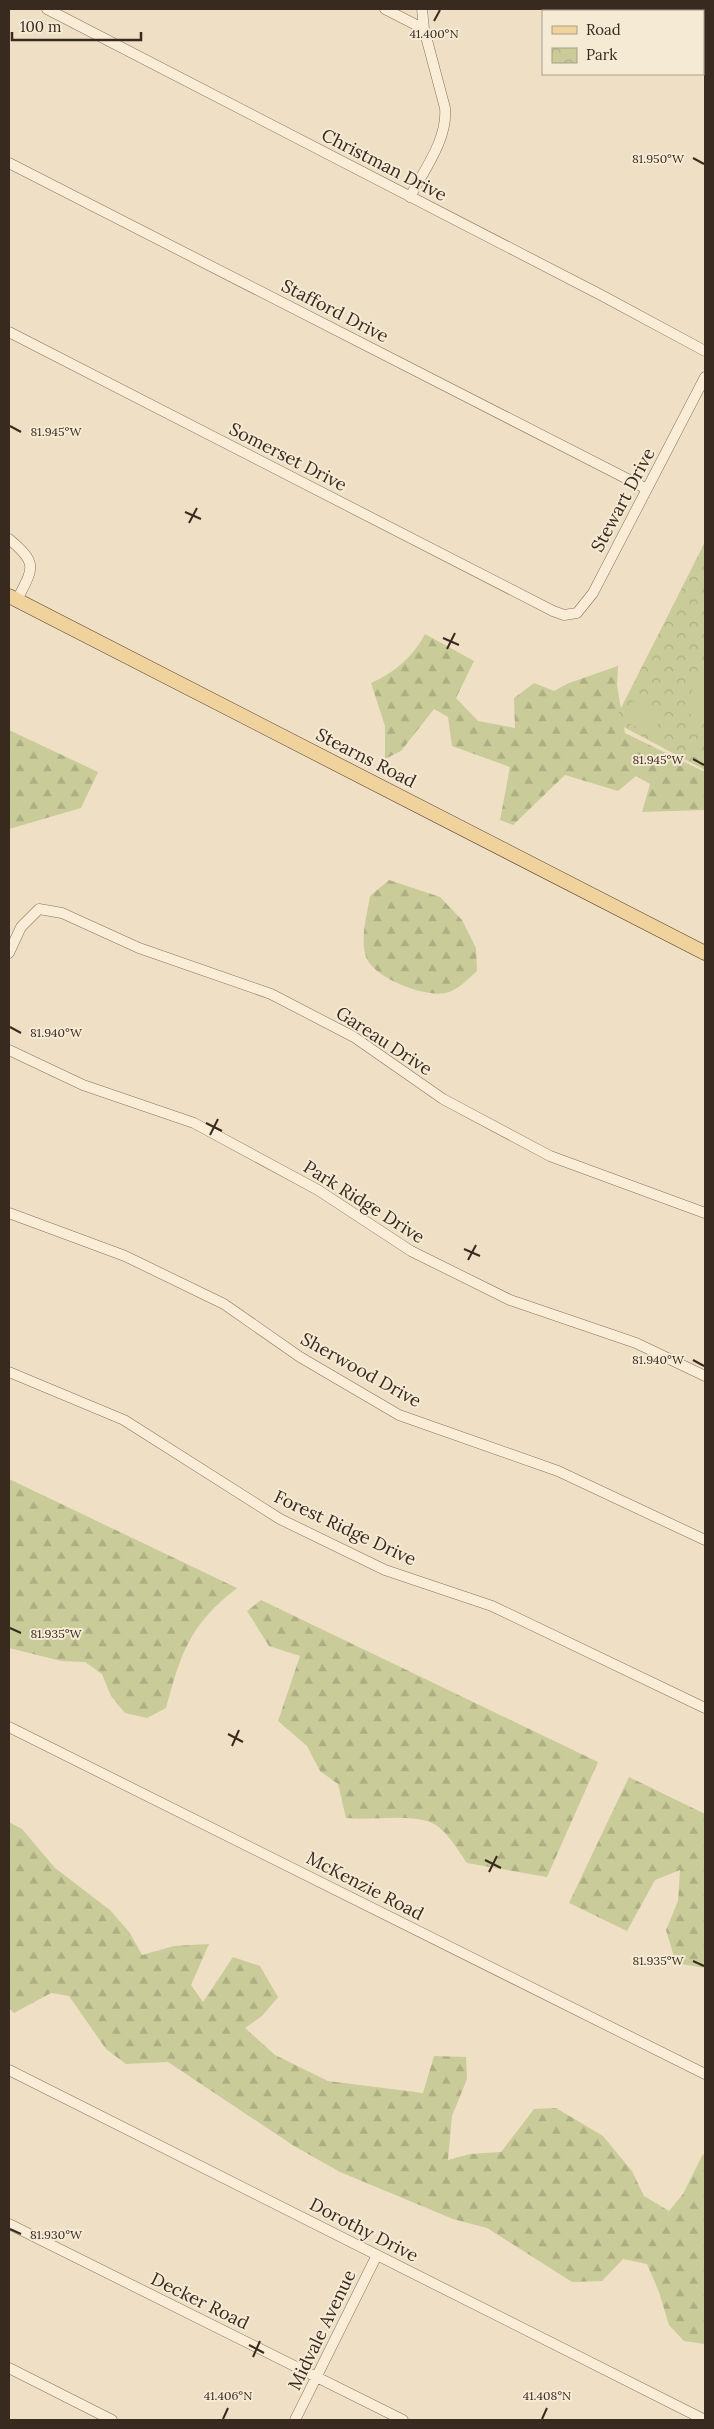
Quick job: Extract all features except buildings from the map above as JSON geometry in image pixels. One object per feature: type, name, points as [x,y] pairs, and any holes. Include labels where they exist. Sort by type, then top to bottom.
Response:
[{"type":"main road","name":"Stearns Road","points":[[13,598],[705,954]]},
{"type":"street","name":"Christman Drive","points":[[47,9],[705,351]]},
{"type":"street","points":[[385,9],[424,29]]},
{"type":"street","points":[[410,197],[442,135],[446,122],[445,108],[424,29],[422,9]]},
{"type":"street","name":"Stafford Drive","points":[[9,163],[647,489]]},
{"type":"street","name":"Somerset Drive","points":[[9,332],[553,611]]},
{"type":"street","name":"Stewart Drive","points":[[553,611],[564,615],[577,613],[586,604],[705,377]]},
{"type":"street","points":[[9,539],[25,552],[31,564],[29,576],[13,598]]},
{"type":"street","name":"Gareau Drive","points":[[9,953],[21,927],[40,909],[62,913],[138,948],[270,994],[354,1037],[443,1098],[550,1156],[705,1213]]},
{"type":"street","name":"Park Ridge Drive","points":[[9,1050],[83,1085],[194,1123],[318,1190],[411,1252],[510,1300],[636,1343],[705,1376]]},
{"type":"street","name":"Sherwood Drive","points":[[9,1213],[125,1256],[224,1304],[300,1357],[399,1414],[558,1471],[705,1540]]},
{"type":"street","name":"Forest Ridge Drive","points":[[9,1372],[36,1381],[124,1420],[280,1518],[385,1570],[492,1606],[705,1708]]},
{"type":"street","name":"McKenzie Road","points":[[9,1728],[705,2074]]},
{"type":"street","name":"Dorothy Drive","points":[[9,2070],[705,2420]]},
{"type":"street","name":"Decker Road","points":[[9,2224],[403,2420]]},
{"type":"street","name":"Midvale Avenue","points":[[295,2420],[377,2255]]},
{"type":"street","points":[[9,2368],[112,2420]]},
{"type":"green space","points":[[705,542],[705,770],[614,722]]},
{"type":"green space","points":[[425,634],[474,661],[456,698],[478,721],[515,728],[514,698],[534,683],[554,691],[569,683],[618,666],[617,685],[625,733],[705,772],[705,810],[642,812],[650,784],[636,776],[618,791],[565,775],[513,825],[500,820],[510,767],[452,746],[448,717],[434,709],[401,751],[385,759],[385,726],[371,683],[388,674],[409,657]]},
{"type":"green space","points":[[705,673],[705,722],[682,710],[700,675]]},
{"type":"green space","points":[[632,701],[662,716],[653,735],[622,720]]},
{"type":"green space","points":[[9,730],[98,772],[81,808],[9,829]]},
{"type":"green space","points":[[389,880],[440,897],[462,920],[476,948],[477,971],[457,988],[440,994],[416,990],[390,979],[371,965],[364,950],[365,926],[370,896]]},
{"type":"green space","points":[[9,1479],[237,1588],[208,1614],[198,1627],[183,1655],[166,1708],[147,1718],[125,1713],[111,1696],[102,1674],[85,1662],[61,1661],[9,1648]]},
{"type":"green space","points":[[261,1600],[598,1762],[547,1877],[467,1863],[445,1833],[427,1821],[407,1818],[346,1818],[338,1784],[320,1771],[307,1746],[278,1721],[300,1656],[269,1646],[247,1611]]},
{"type":"green space","points":[[629,1777],[705,1814],[705,1968],[676,1963],[666,1930],[678,1901],[680,1870],[655,1880],[627,1931],[569,1903]]},
{"type":"green space","points":[[9,1822],[22,1829],[55,1868],[110,1910],[130,1933],[142,1955],[174,1946],[209,1944],[191,1985],[203,2002],[233,1957],[260,1966],[278,1997],[262,2016],[245,2028],[275,2055],[328,2081],[423,2093],[434,2056],[466,2057],[467,2079],[452,2116],[448,2160],[470,2154],[501,2152],[534,2109],[556,2108],[603,2136],[632,2171],[644,2196],[669,2211],[683,2194],[703,2154],[705,2156],[705,2344],[684,2341],[669,2325],[659,2292],[647,2264],[623,2259],[602,2281],[572,2282],[487,2228],[453,2219],[340,2172],[294,2146],[168,2062],[126,2064],[106,2049],[69,1996],[51,1993],[14,2013],[9,2008]]}]
